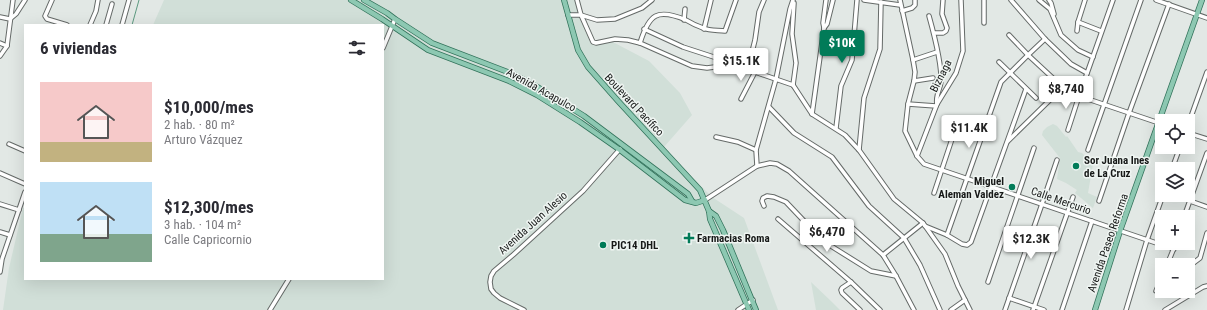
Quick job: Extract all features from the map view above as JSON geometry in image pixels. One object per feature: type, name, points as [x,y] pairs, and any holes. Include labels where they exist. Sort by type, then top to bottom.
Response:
[{"type":"main road","name":"Avenida Acapulco","points":[[351,0],[428,50],[509,81],[537,96],[580,122],[620,150],[685,200],[692,201]]},
{"type":"main road","name":"Avenida Acapulco","points":[[364,0],[387,13],[432,43],[513,74],[539,88],[584,116],[688,194],[692,201]]},
{"type":"main road","name":"Boulevard Pacífico","points":[[564,0],[578,50],[588,67],[700,190],[709,211],[710,220],[749,310]]},
{"type":"main road","name":"Avenida Paseo Reforma","points":[[1163,114],[1202,0]]},
{"type":"main road","name":"Avenida Paseo Reforma","points":[[1095,310],[1120,231],[1155,136]]},
{"type":"main road","points":[[692,201],[698,203],[705,200]]},
{"type":"main road","name":"Boulevard Pacífico","points":[[709,211],[716,216],[723,230],[756,310]]},
{"type":"street","points":[[0,56],[7,46],[13,0]]},
{"type":"street","points":[[10,19],[16,14],[25,0]]},
{"type":"street","points":[[52,0],[45,16],[48,19],[64,24]]},
{"type":"street","points":[[90,24],[96,11],[98,0]]},
{"type":"street","points":[[122,24],[129,0]]},
{"type":"street","points":[[577,0],[581,15],[593,42],[596,43],[615,39],[628,40],[640,43],[692,66],[707,68],[722,66],[726,61],[683,47],[644,29]]},
{"type":"street","points":[[568,15],[581,15],[597,20],[615,19],[642,8],[652,0]]},
{"type":"street","points":[[704,29],[711,0]]},
{"type":"street","points":[[640,43],[644,29],[649,21],[657,15],[664,14],[684,20],[704,29],[725,31],[736,0]]},
{"type":"street","points":[[764,0],[759,12],[755,40],[748,68],[755,72],[793,85],[812,114],[836,128],[859,150],[894,199],[924,224],[962,244],[967,245],[971,242],[1026,89]]},
{"type":"street","points":[[757,166],[756,150],[769,107],[790,9],[794,0]]},
{"type":"street","points":[[793,85],[796,63],[792,34],[794,0]]},
{"type":"street","points":[[812,114],[824,28],[823,23],[826,0]]},
{"type":"street","points":[[824,28],[828,24],[833,0]]},
{"type":"street","points":[[836,128],[841,86],[852,60],[857,0]]},
{"type":"street","points":[[864,0],[900,5]]},
{"type":"street","name":"Calle Mercurio","points":[[900,0],[913,60],[914,81],[908,104],[905,131],[917,156],[924,164],[1155,243]]},
{"type":"street","points":[[902,12],[914,7],[915,0]]},
{"type":"street","points":[[934,33],[943,33],[947,28],[942,14],[943,0]]},
{"type":"street","name":"Biznaga","points":[[917,156],[936,105],[956,73],[963,51],[961,0]]},
{"type":"street","points":[[984,0],[984,23]]},
{"type":"street","points":[[1011,0],[1045,39],[1071,64],[1087,73]]},
{"type":"street","points":[[1040,0],[1050,9],[1061,35],[1078,50],[1093,58]]},
{"type":"street","points":[[1049,0],[1057,25]]},
{"type":"street","points":[[1076,31],[1085,0]]},
{"type":"street","points":[[1068,130],[1113,0]]},
{"type":"street","points":[[1088,150],[1141,0]]},
{"type":"street","points":[[1156,0],[1207,18]]},
{"type":"street","points":[[859,150],[864,98],[880,49],[881,2]]},
{"type":"street","points":[[1099,201],[1168,3]]},
{"type":"street","points":[[106,24],[112,4]]},
{"type":"street","points":[[684,20],[685,9]]},
{"type":"street","points":[[908,104],[936,105],[941,83],[934,33],[928,16]]},
{"type":"street","points":[[0,17],[10,19]]},
{"type":"street","points":[[384,46],[394,19]]},
{"type":"street","points":[[1078,22],[1101,32]]},
{"type":"street","points":[[1009,35],[1056,81],[1061,92]]},
{"type":"street","points":[[947,235],[1001,82],[1045,39]]},
{"type":"street","points":[[0,43],[7,46]]},
{"type":"street","points":[[913,60],[937,52]]},
{"type":"street","points":[[999,62],[1036,98]]},
{"type":"street","points":[[741,99],[755,72]]},
{"type":"street","points":[[1192,114],[1207,72]]},
{"type":"street","points":[[914,81],[933,78]]},
{"type":"street","points":[[1006,143],[1055,95],[1061,92],[1079,96],[1155,121]]},
{"type":"street","points":[[769,107],[794,133],[832,157],[869,206],[904,238],[920,265],[940,310]]},
{"type":"street","points":[[934,193],[956,127]]},
{"type":"street","points":[[1195,135],[1207,139]]},
{"type":"street","points":[[716,137],[738,142],[756,150]]},
{"type":"street","points":[[8,144],[24,151]]},
{"type":"street","name":"Avenida Juan Alesio","points":[[524,310],[500,298],[494,293],[491,289],[490,282],[494,271],[583,191],[624,146]]},
{"type":"street","points":[[988,282],[1034,148]]},
{"type":"street","points":[[1195,187],[1207,153]]},
{"type":"street","points":[[1005,310],[1057,160]]},
{"type":"street","points":[[705,200],[757,166],[770,163],[777,164],[789,171],[883,255],[914,310]]},
{"type":"street","points":[[0,173],[24,184]]},
{"type":"street","points":[[0,272],[1,258],[20,210],[24,196]]},
{"type":"street","points":[[764,206],[762,201],[763,198],[767,196],[786,202],[823,241],[871,271],[896,276]]},
{"type":"street","points":[[1034,309],[1073,197]]},
{"type":"street","points":[[1126,310],[1147,240],[1161,202]]},
{"type":"street","points":[[1193,202],[1207,207]]},
{"type":"street","points":[[0,204],[20,210]]},
{"type":"street","points":[[778,219],[851,282],[880,310]]},
{"type":"street","points":[[1062,310],[1092,221]]},
{"type":"street","points":[[883,255],[924,224]]},
{"type":"street","points":[[924,224],[945,254],[970,310]]},
{"type":"street","points":[[0,232],[10,235]]},
{"type":"street","points":[[1195,262],[1200,258],[1207,233]]},
{"type":"street","points":[[270,310],[288,280]]},
{"type":"street","points":[[851,282],[841,290],[842,293],[860,310]]},
{"type":"street","points":[[1165,310],[1207,286]]},
{"type":"street","points":[[1009,298],[1034,309],[1044,310]]},
{"type":"street","points":[[738,310],[746,303],[753,300]]},
{"type":"street","points":[[951,310],[965,300]]},
{"type":"shaded area","points":[[164,0],[577,0],[592,40],[598,44],[611,41],[649,61],[680,93],[692,115],[664,147],[668,153],[712,197],[744,218],[778,310],[3,310],[9,268],[23,208],[24,280],[384,280],[384,24],[153,24]]},
{"type":"shaded area","name":"Sor Juana Ines de La Cruz","points":[[1053,124],[1057,126],[1066,137],[1067,136],[1078,152],[1082,153],[1088,161],[1093,164],[1088,193],[1097,197],[1093,208],[1075,193],[1077,190],[1057,179],[1060,158],[1042,135],[1043,131],[1047,127]]},
{"type":"shaded area","points":[[811,282],[832,302],[840,310],[816,310]]},
{"type":"waterway","points":[[132,24],[139,0]]},
{"type":"place","name":"Sor Juana Ines de La Cruz","points":[[1076,166]]},
{"type":"place","name":"Miguel Aleman Valdez","points":[[1012,187]]},
{"type":"place","name":"Farmacias Roma","points":[[689,238]]},
{"type":"place","name":"PIC14 DHL","points":[[603,245]]}]
